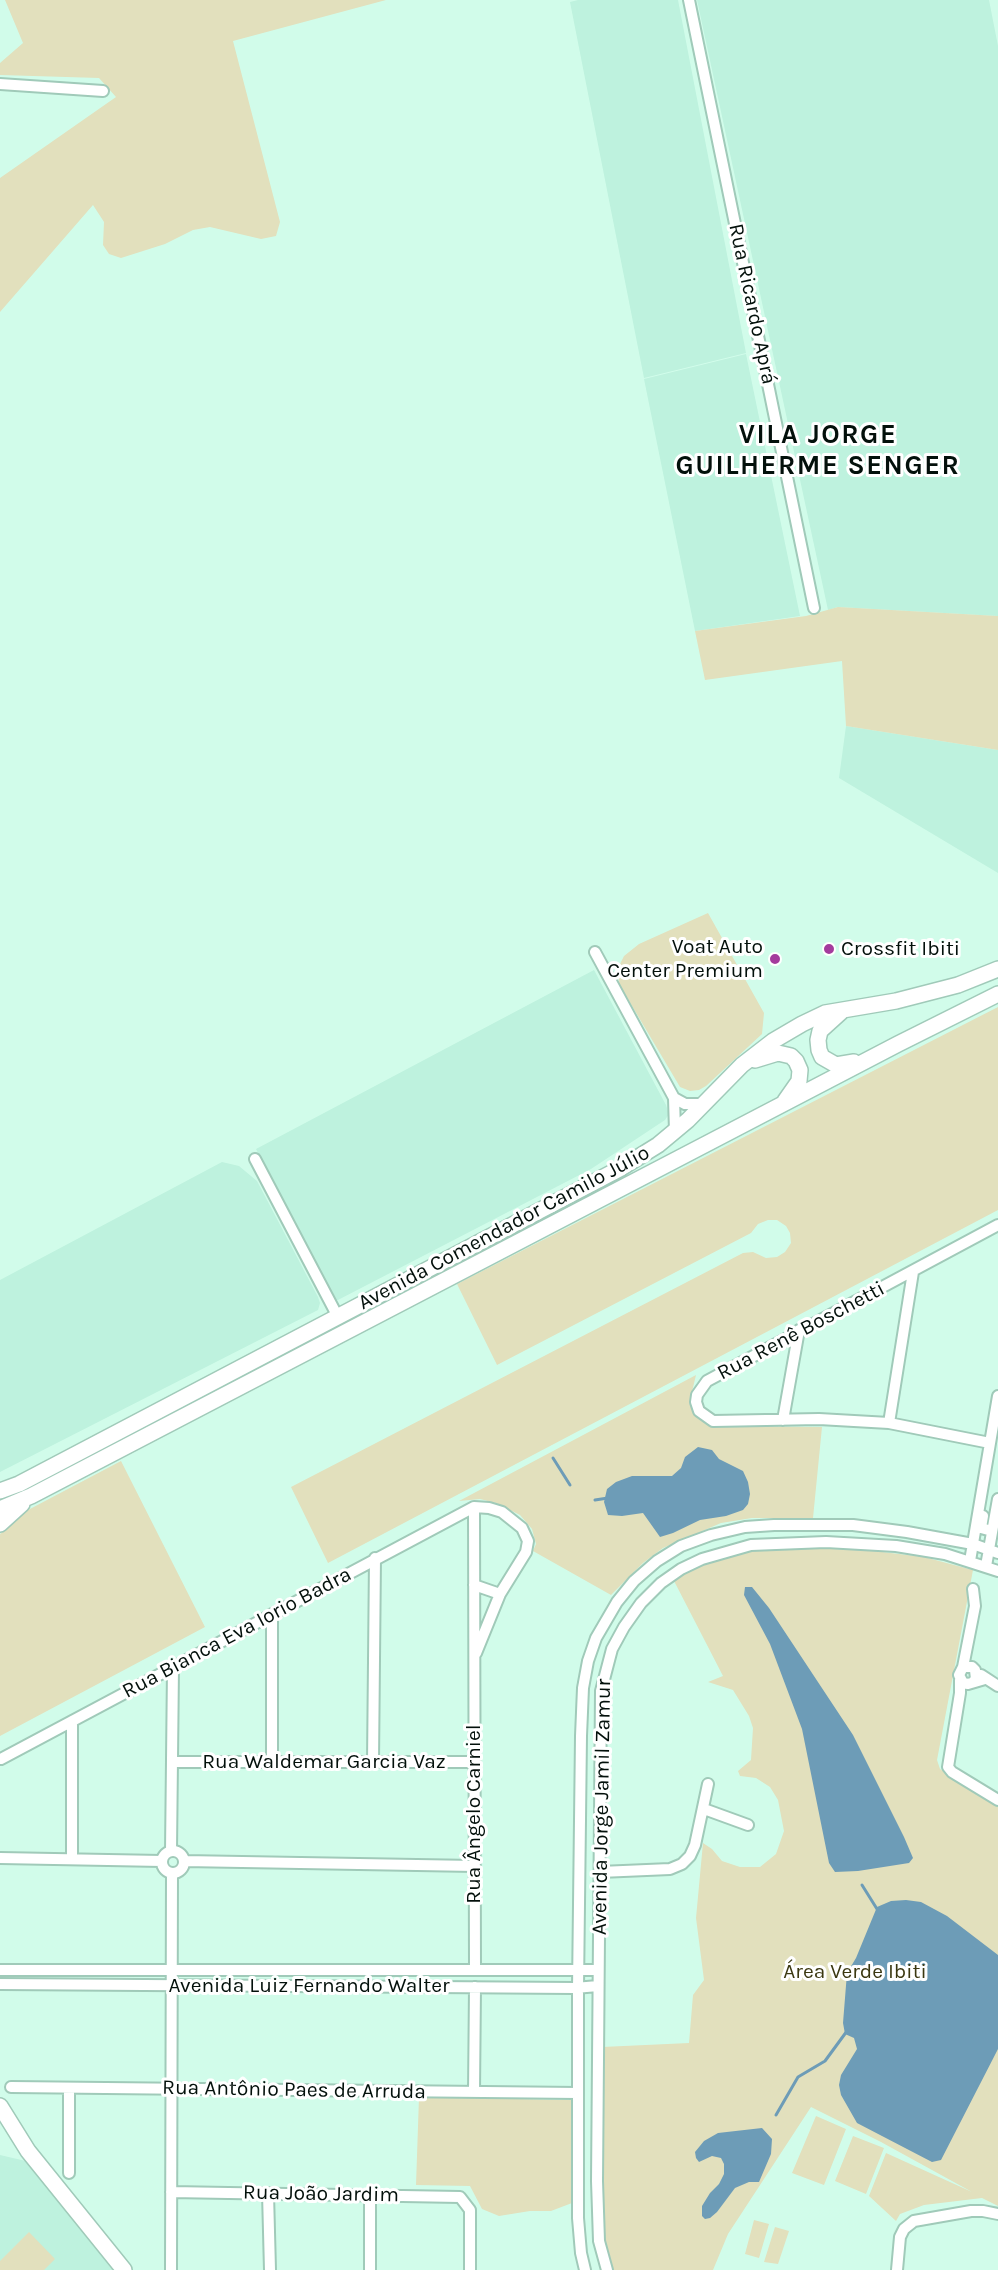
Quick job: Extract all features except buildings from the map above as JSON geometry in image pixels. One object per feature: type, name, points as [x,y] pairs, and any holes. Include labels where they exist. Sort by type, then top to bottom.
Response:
[{"type":"main road","name":"Avenida Comendador Camilo Júlio","points":[[0,1491],[19,1484],[621,1168],[658,1145],[675,1131],[742,1065],[773,1041],[802,1024],[825,1013],[896,1001],[948,988],[998,969]]},
{"type":"main road","name":"Avenida Comendador Camilo Júlio","points":[[0,1509],[30,1496],[998,994]]},
{"type":"main road","points":[[846,1008],[820,1031],[818,1040],[822,1057],[836,1065],[847,1065],[898,1044]]},
{"type":"main road","points":[[742,1065],[778,1053],[790,1056],[796,1061],[800,1070],[799,1081],[781,1106]]},
{"type":"main road","points":[[0,1524],[30,1496]]},
{"type":"main road","points":[[0,2106],[28,2151],[124,2270]]},
{"type":"street","name":"Rua Ricardo Aprá","points":[[689,0],[814,608]]},
{"type":"street","points":[[0,84],[103,91]]},
{"type":"street","points":[[595,952],[674,1098],[675,1131]]},
{"type":"street","points":[[674,1098],[685,1104],[704,1104]]},
{"type":"street","points":[[255,1159],[338,1317]]},
{"type":"street","name":"Rua Renê Boschetti","points":[[990,1443],[889,1423],[819,1419],[713,1421],[699,1411],[696,1402],[697,1395],[707,1381],[997,1226]]},
{"type":"street","points":[[889,1423],[913,1272]]},
{"type":"street","points":[[896,1281],[901,1284],[908,1302]]},
{"type":"street","points":[[783,1420],[799,1330]]},
{"type":"street","points":[[783,1339],[790,1342],[795,1352]]},
{"type":"street","points":[[970,1561],[990,1443],[996,1428],[998,1396]]},
{"type":"street","points":[[987,1459],[990,1477],[981,1528],[992,1531]]},
{"type":"street","points":[[986,1566],[993,1551],[992,1531],[998,1499]]},
{"type":"street","name":"Rua Bianca Eva Iorio Badra","points":[[1,1759],[474,1507]]},
{"type":"street","name":"Rua Ângelo Carniel","points":[[474,1659],[500,1594],[528,1546],[527,1535],[516,1521],[502,1512],[474,1507],[474,1585],[474,1659],[474,1762],[475,1969]]},
{"type":"street","name":"Avenida Jorge Jamil Zamur","points":[[585,2270],[578,2218],[578,1988],[583,1688],[588,1661],[596,1638],[617,1602],[634,1581],[657,1561],[681,1546],[711,1535],[754,1526],[853,1525],[947,1539],[993,1551]]},
{"type":"street","points":[[945,1554],[949,1545],[947,1539]]},
{"type":"street","name":"Avenida Jorge Jamil Zamur","points":[[607,2270],[597,2223],[601,1711],[605,1671],[612,1649],[624,1627],[641,1603],[681,1569],[702,1559],[751,1545],[826,1542],[896,1546],[945,1554],[998,1571]]},
{"type":"street","points":[[374,1762],[375,1558]]},
{"type":"street","points":[[474,1585],[500,1594]]},
{"type":"street","points":[[973,1589],[975,1606],[967,1652],[970,1668],[976,1678],[967,1682],[960,1693],[948,1767],[952,1772],[998,1800]]},
{"type":"street","points":[[272,1762],[273,1614]]},
{"type":"street","points":[[171,1851],[173,1668]]},
{"type":"street","points":[[970,1668],[998,1686]]},
{"type":"street","points":[[967,1682],[959,1675],[970,1668]]},
{"type":"street","points":[[967,1682],[985,1679]]},
{"type":"street","points":[[72,1721],[72,1859]]},
{"type":"street","name":"Rua Waldemar Garcia Vaz","points":[[173,1762],[474,1762]]},
{"type":"street","points":[[600,1872],[670,1869],[682,1864],[690,1856],[695,1845],[708,1784]]},
{"type":"street","points":[[704,1809],[748,1825]]},
{"type":"street","points":[[162,1861],[171,1851],[178,1852],[184,1861],[182,1868],[172,1873]]},
{"type":"street","points":[[0,1858],[162,1861]]},
{"type":"street","points":[[162,1861],[166,1870],[172,1873]]},
{"type":"street","points":[[184,1861],[475,1866]]},
{"type":"street","name":"Avenida Jorge Jamil Zamur","points":[[580,1861],[586,1888],[585,1941],[599,1946]]},
{"type":"street","points":[[171,2270],[172,1873]]},
{"type":"street","points":[[56,1984],[53,1981],[56,1976],[73,1969]]},
{"type":"street","name":"Avenida Luiz Fernando Walter","points":[[0,1970],[598,1970]]},
{"type":"street","points":[[561,1970],[562,1988]]},
{"type":"street","name":"Avenida Luiz Fernando Walter","points":[[0,1984],[475,1988],[598,1986]]},
{"type":"street","points":[[474,2092],[475,1988]]},
{"type":"street","points":[[579,2012],[598,2013]]},
{"type":"street","name":"Rua Antônio Paes de Arruda","points":[[11,2087],[578,2093]]},
{"type":"street","points":[[69,2088],[69,2173]]},
{"type":"street","name":"Rua João Jardim","points":[[171,2192],[460,2197],[471,2210],[471,2254]]},
{"type":"street","points":[[268,2193],[270,2270]]},
{"type":"street","points":[[370,2195],[370,2270]]},
{"type":"street","points":[[905,2270],[898,2264],[900,2237],[908,2224],[922,2218],[971,2211],[998,2214]]},
{"type":"street","points":[[470,2270],[471,2254]]},
{"type":"street","points":[[471,2254],[476,2270]]},
{"type":"shaded area","points":[[578,0],[678,0],[746,353],[644,378],[570,2]]},
{"type":"shaded area","points":[[697,0],[989,0],[998,46],[998,616],[838,607],[828,610]]},
{"type":"shaded area","points":[[746,354],[800,616],[695,631],[644,379]]},
{"type":"shaded area","points":[[846,726],[998,750],[998,873],[839,778]]},
{"type":"shaded area","points":[[594,970],[666,1105],[669,1114],[665,1120],[591,1169],[336,1301],[256,1149]]},
{"type":"shaded area","points":[[222,1162],[239,1166],[257,1181],[318,1297],[320,1303],[318,1310],[0,1472],[0,1280]]},
{"type":"shaded area","points":[[0,2155],[30,2162],[121,2270],[0,2270]]},
{"type":"green space","points":[[5,0],[386,0],[233,41],[280,222],[276,236],[261,239],[210,227],[193,230],[165,244],[121,258],[109,254],[103,245],[104,222],[93,205],[0,312],[0,178],[116,97],[99,78],[0,75],[0,63],[23,43]]},
{"type":"green space","points":[[838,607],[998,616],[998,750],[846,726],[842,661],[705,680],[695,631],[806,616]]},
{"type":"green space","points":[[708,913],[764,1013],[762,1034],[706,1086],[690,1091],[680,1087],[619,984],[618,968],[624,956],[639,944]]},
{"type":"green space","points":[[998,1007],[998,1210],[328,1563],[291,1487],[743,1253],[753,1252],[766,1258],[777,1257],[785,1252],[791,1243],[790,1233],[786,1226],[777,1220],[768,1220],[758,1224],[751,1233],[497,1365],[457,1284]]},
{"type":"green space","points":[[696,1375],[690,1400],[693,1410],[702,1421],[710,1426],[822,1427],[813,1518],[752,1518],[721,1523],[663,1548],[643,1563],[611,1595],[533,1551],[536,1544],[532,1529],[520,1515],[496,1503],[480,1499],[459,1501]]},
{"type":"green space","points":[[121,1461],[205,1627],[0,1736],[0,1534],[28,1510]]},
{"type":"green space","name":"Área Verde Ibiti","points":[[814,1548],[874,1551],[924,1557],[973,1570],[937,1760],[940,1769],[998,1807],[998,2206],[982,2198],[924,2205],[900,2214],[896,2221],[869,2196],[886,2153],[972,2192],[811,2107],[728,2234],[713,2270],[612,2270],[604,2248],[601,2199],[602,2047],[689,2043],[693,1995],[704,1980],[696,1918],[703,1843],[712,1849],[722,1861],[740,1867],[760,1867],[776,1854],[784,1831],[778,1800],[770,1787],[756,1778],[740,1776],[738,1771],[751,1760],[753,1728],[749,1716],[733,1690],[708,1682],[723,1676],[673,1579],[702,1563],[704,1566],[703,1562],[738,1551]]},
{"type":"green space","points":[[419,2097],[572,2100],[572,2203],[551,2211],[530,2211],[499,2216],[482,2209],[470,2186],[416,2185]]},
{"type":"green space","points":[[816,2116],[846,2129],[824,2185],[792,2173]]},
{"type":"green space","points":[[853,2136],[884,2148],[866,2194],[835,2181]]},
{"type":"green space","points":[[754,2220],[769,2224],[759,2258],[745,2254]]},
{"type":"green space","points":[[775,2227],[789,2231],[778,2264],[764,2262]]},
{"type":"green space","points":[[29,2232],[55,2259],[44,2270],[0,2270],[0,2261]]},
{"type":"water","points":[[698,1447],[712,1450],[719,1459],[743,1471],[750,1494],[748,1504],[743,1510],[726,1516],[700,1520],[660,1537],[643,1513],[608,1515],[604,1502],[607,1489],[616,1482],[632,1476],[672,1476],[681,1468],[685,1457]]},
{"type":"water","points":[[745,1587],[752,1587],[769,1608],[853,1735],[904,1837],[913,1858],[909,1863],[835,1872],[829,1863],[802,1729],[770,1644],[744,1595]]},
{"type":"water","points":[[891,1901],[921,1902],[947,1916],[998,1955],[998,2049],[941,2160],[932,2162],[857,2123],[841,2095],[839,2085],[841,2075],[857,2049],[854,2038],[845,2034],[843,2023],[847,1973],[856,1958],[877,1907]]},
{"type":"water","points":[[762,2128],[772,2139],[771,2154],[759,2182],[749,2182],[735,2188],[717,2212],[705,2219],[702,2216],[702,2206],[719,2184],[724,2174],[724,2164],[721,2158],[712,2156],[699,2162],[695,2152],[704,2141],[718,2133]]},
{"type":"waterway","points":[[553,1458],[570,1485]]},
{"type":"waterway","points":[[595,1500],[608,1498]]},
{"type":"waterway","points":[[862,1885],[877,1909]]},
{"type":"waterway","points":[[776,2115],[798,2077],[825,2061],[847,2031]]},
{"type":"place","name":"Crossfit Ibiti","points":[[829,949]]},
{"type":"place","name":"Voat Auto Center Premium","points":[[775,959]]},
{"type":"district","name":"VILA JORGE GUILHERME SENGER","points":[[818,450]]}]
